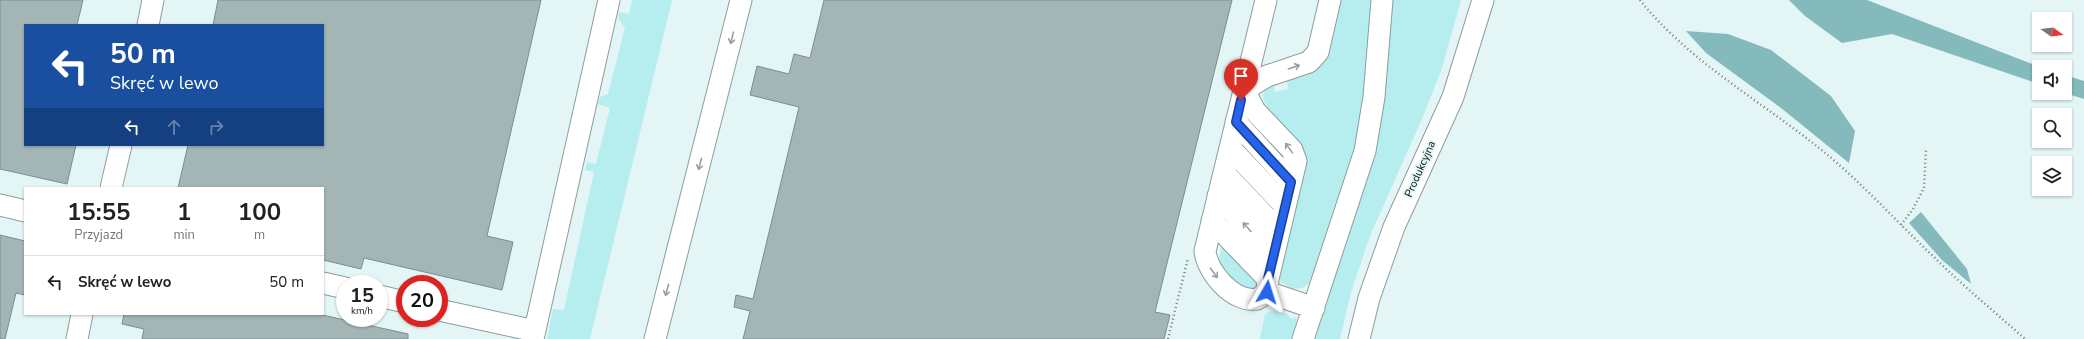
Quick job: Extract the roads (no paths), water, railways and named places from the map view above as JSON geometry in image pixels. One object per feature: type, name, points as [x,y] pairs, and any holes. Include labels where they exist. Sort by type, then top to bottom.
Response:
[{"type":"street","points":[[148,24],[153,0]]},
{"type":"street","points":[[448,312],[534,335],[609,0]]},
{"type":"street","points":[[655,339],[742,0]]},
{"type":"street","points":[[1244,90],[1256,111],[1292,150],[1296,161],[1273,256],[1268,285],[1258,299],[1246,298],[1232,293],[1215,275],[1206,262],[1205,251],[1218,196],[1266,0]]},
{"type":"street","points":[[1244,90],[1267,76],[1309,62],[1318,52],[1330,0]]},
{"type":"street","points":[[1303,339],[1365,150],[1374,97],[1382,0]]},
{"type":"street","name":"Produkcyjna","points":[[1359,339],[1369,298],[1394,227],[1453,97],[1483,0]]},
{"type":"street","points":[[1236,122],[1291,182]]},
{"type":"street","points":[[111,187],[120,146]]},
{"type":"street","points":[[1230,148],[1285,206]]},
{"type":"street","points":[[1224,173],[1279,231]]},
{"type":"street","points":[[1218,196],[1273,256]]},
{"type":"street","points":[[0,205],[24,211]]},
{"type":"street","points":[[1210,229],[1268,285],[1314,308]]},
{"type":"street","points":[[324,283],[336,286]]},
{"type":"street","points":[[77,339],[82,315]]}]
